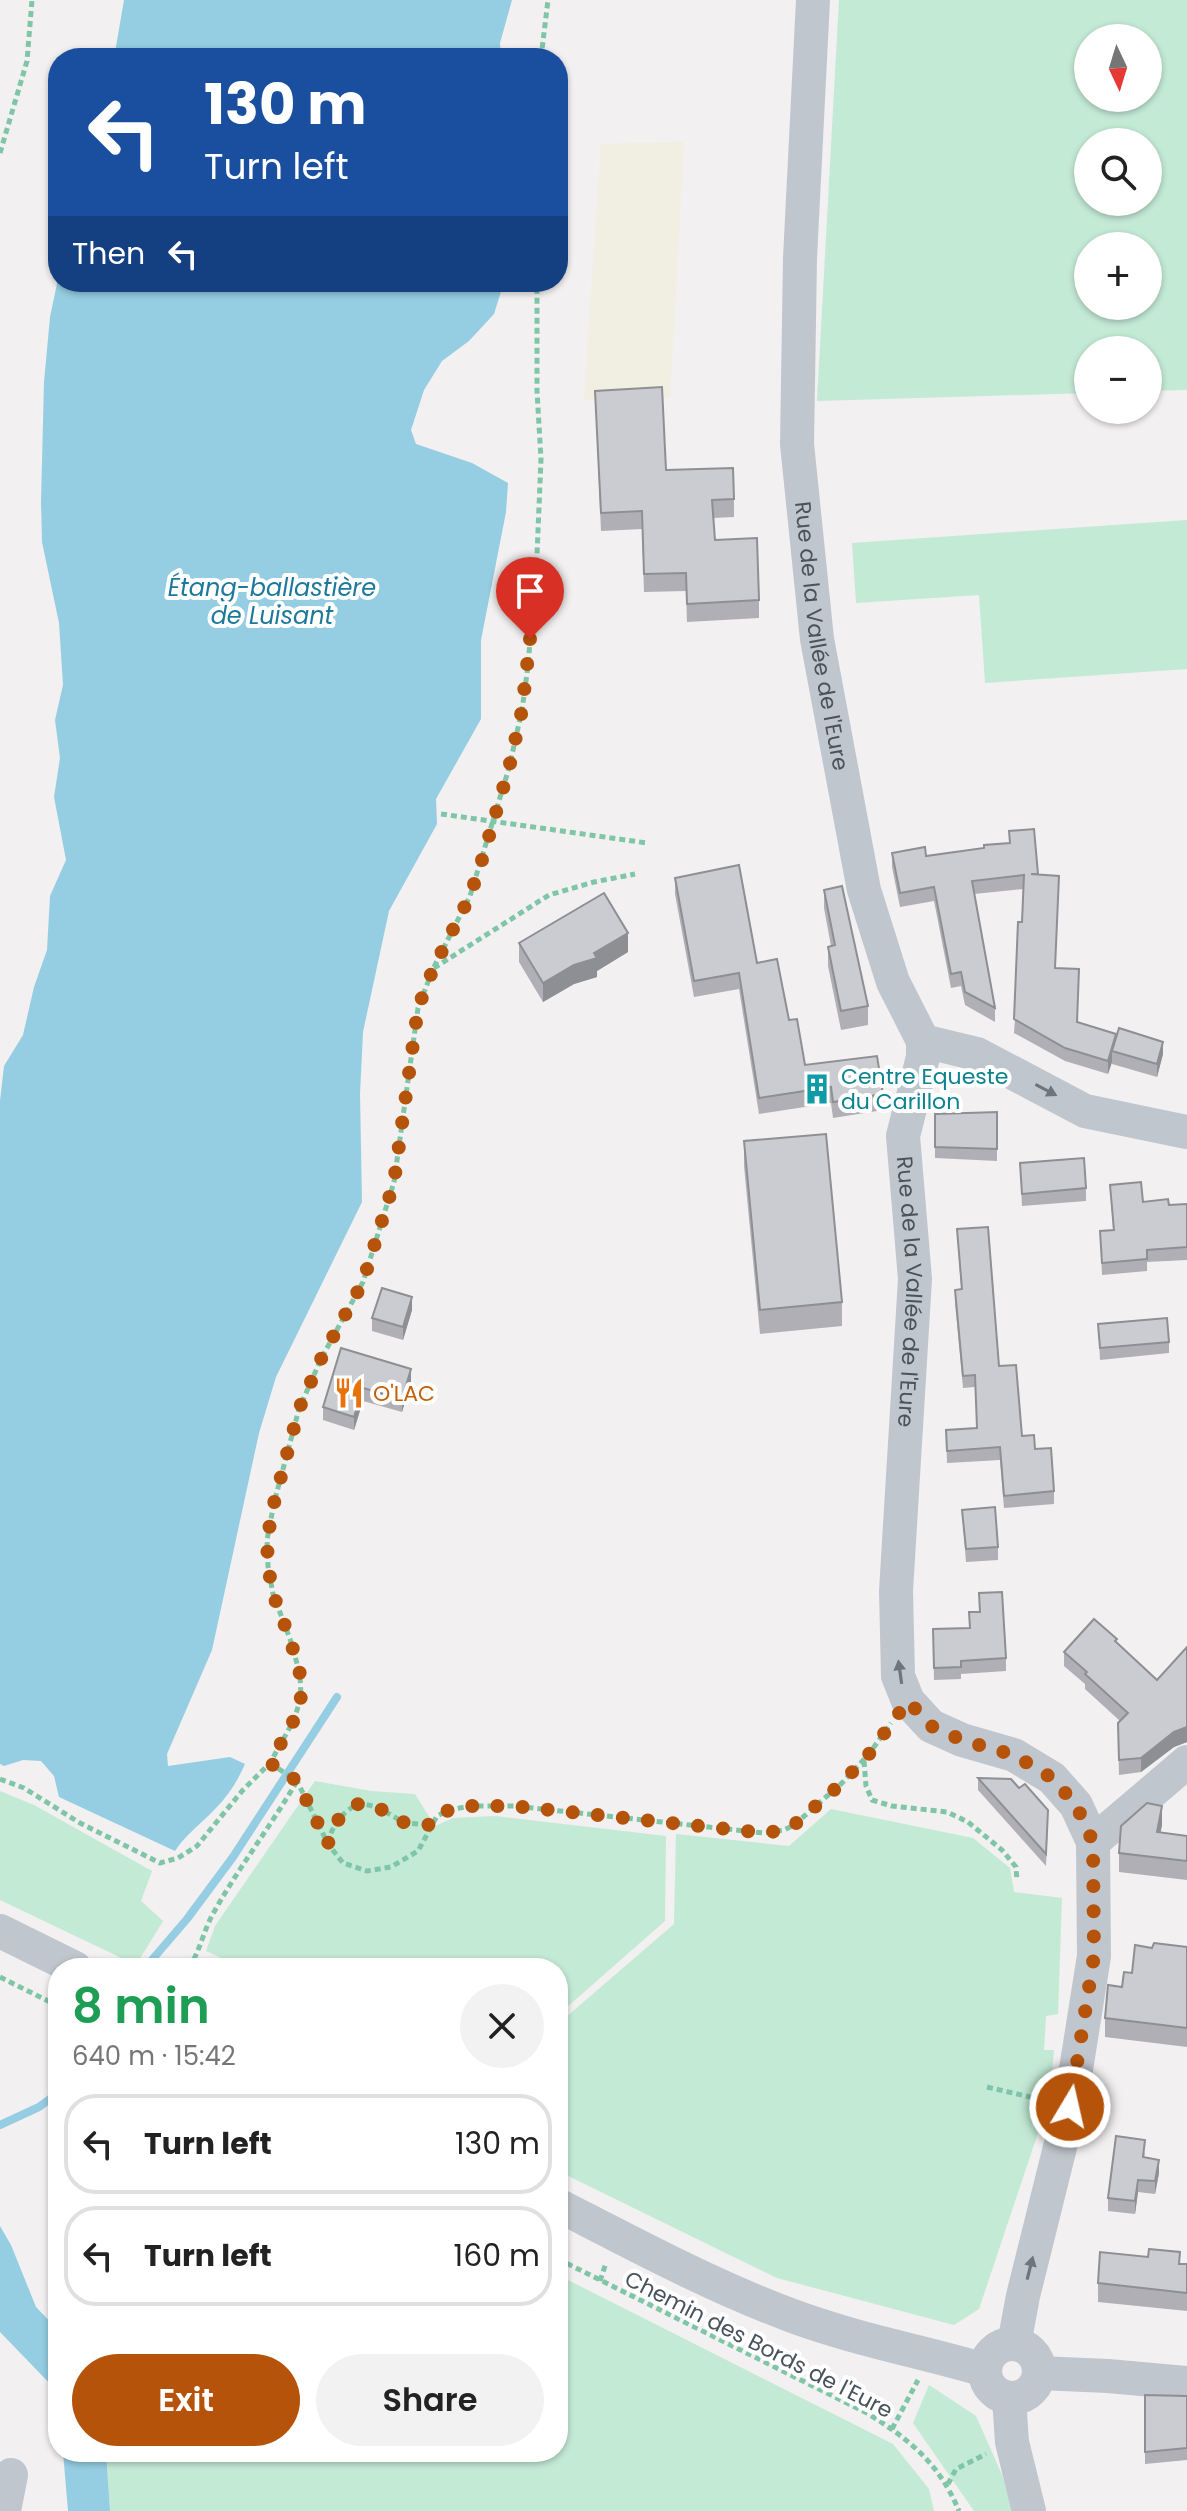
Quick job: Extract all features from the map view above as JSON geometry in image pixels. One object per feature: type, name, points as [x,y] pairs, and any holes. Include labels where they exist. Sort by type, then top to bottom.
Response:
[{"type":"street","name":"Rue de la Vallée de l'Eure","points":[[813,0],[800,258],[797,444],[815,624],[864,890],[893,982],[923,1041],[923,1057],[903,1136],[915,1279],[896,1591],[898,1676],[908,1701]]},
{"type":"street","points":[[923,1041],[977,1054],[1085,1111],[1187,1132]]},
{"type":"street","points":[[908,1701],[931,1726],[962,1740],[1014,1755],[1052,1778],[1076,1805],[1093,1842],[1094,1956],[1075,2077],[1014,2344]]},
{"type":"street","points":[[1093,1842],[1187,1762]]},
{"type":"street","points":[[0,1931],[55,1958]]},
{"type":"street","points":[[568,2210],[706,2279],[789,2315],[846,2334],[985,2370]]},
{"type":"street","points":[[1014,2344],[1030,2351],[1039,2373],[1037,2382],[1026,2395],[1009,2398],[994,2392],[985,2370],[997,2348],[1014,2344]]},
{"type":"street","points":[[1039,2373],[1187,2383]]},
{"type":"street","points":[[1009,2398],[1012,2442],[1029,2511]]},
{"type":"street","points":[[4,2511],[11,2475]]},
{"type":"path","points":[[0,153],[27,61],[32,0]]},
{"type":"path","points":[[542,48],[548,0]]},
{"type":"path","points":[[0,1779],[24,1788],[80,1823],[160,1863],[178,1858],[197,1846],[242,1791],[270,1763],[294,1720],[301,1697],[300,1674],[273,1594],[267,1540],[299,1409],[321,1359],[363,1282],[394,1182],[418,1008],[433,969],[470,896],[513,754],[528,666],[537,555],[541,459],[537,292]]},
{"type":"path","points":[[441,814],[647,843]]},
{"type":"path","points":[[433,969],[549,895],[635,874]]},
{"type":"path","points":[[270,1763],[297,1781],[328,1844],[343,1863],[367,1871],[391,1867],[418,1851],[437,1816],[470,1806],[514,1806],[764,1833],[794,1825],[842,1783],[864,1760],[908,1701]]},
{"type":"path","points":[[864,1760],[866,1786],[872,1800],[892,1806],[947,1812],[968,1822],[1002,1850],[1016,1867],[1017,1881]]},
{"type":"path","points":[[193,1958],[212,1914],[297,1781]]},
{"type":"path","points":[[328,1844],[332,1828],[344,1811],[360,1803],[377,1807],[405,1823],[431,1825]]},
{"type":"path","points":[[0,1977],[48,2001]]},
{"type":"path","points":[[987,2087],[1056,2104]]},
{"type":"path","name":"Chemin des Bords de l'Eure","points":[[568,2264],[867,2413],[907,2439],[948,2484],[959,2511]]},
{"type":"path","points":[[948,2484],[956,2469],[1012,2442]]},
{"type":"green space","points":[[839,0],[1187,0],[1187,390],[1162,391],[1162,336],[1074,336],[1074,393],[817,401]]},
{"type":"green space","points":[[1187,520],[1187,669],[985,683],[979,595],[856,603],[852,543]]},
{"type":"green space","points":[[315,1781],[371,1791],[415,1794],[435,1826],[453,1818],[495,1816],[666,1836],[665,1921],[568,2006],[568,1958],[221,1958],[206,1951],[215,1926]]},
{"type":"green space","points":[[0,1791],[34,1805],[152,1871],[141,1901],[163,1921],[140,1958],[121,1958],[0,1900]]},
{"type":"green space","points":[[831,1809],[973,1838],[1010,1868],[1014,1892],[1062,1898],[1058,2014],[1046,2016],[1044,2050],[1054,2050],[1050,2097],[979,2309],[954,2325],[777,2278],[568,2176],[568,2015],[674,1924],[676,1834],[789,1846]]},
{"type":"green space","points":[[568,2280],[893,2444],[929,2489],[934,2511],[110,2511],[107,2462],[568,2462]]},
{"type":"green space","points":[[929,2385],[976,2416],[1003,2477],[1013,2511],[974,2511],[913,2423]]},
{"type":"sand","points":[[684,142],[670,397],[584,400],[601,144]]},
{"type":"water","points":[[124,0],[512,0],[500,48],[116,48]]},
{"type":"water","name":"Étang-ballastière de Luisant","points":[[55,292],[501,292],[494,314],[469,341],[442,361],[424,390],[411,430],[416,444],[472,463],[508,483],[506,512],[481,640],[481,719],[436,799],[437,824],[389,911],[363,1032],[360,1094],[362,1202],[276,1377],[259,1433],[212,1650],[167,1754],[168,1766],[230,1757],[245,1764],[225,1798],[175,1851],[59,1797],[54,1776],[41,1761],[0,1764],[0,1101],[4,1066],[23,1035],[34,987],[47,950],[50,896],[66,860],[54,797],[60,758],[55,720],[63,685],[59,623],[42,542],[44,382]]},
{"type":"water","points":[[0,2226],[36,2307],[48,2320],[48,2382],[0,2332]]},
{"type":"water","points":[[64,2462],[107,2462],[110,2511],[68,2511]]},
{"type":"building","points":[[662,387],[666,470],[733,468],[734,499],[712,500],[715,540],[757,538],[759,600],[687,604],[686,573],[644,574],[642,511],[601,513],[595,391]]},
{"type":"building","points":[[1034,829],[1038,874],[1031,874],[1059,876],[1055,968],[1079,969],[1077,1022],[1116,1034],[1108,1061],[1065,1048],[1014,1019],[1018,922],[1022,922],[1024,875],[972,881],[995,1008],[965,992],[961,972],[951,974],[934,887],[900,893],[892,853],[925,847],[926,856],[984,848],[984,845],[1010,843],[1009,831]]},
{"type":"building","points":[[739,865],[757,963],[777,959],[789,1020],[797,1019],[805,1065],[877,1056],[883,1094],[833,1102],[831,1087],[759,1098],[739,973],[694,981],[675,878]]},
{"type":"building","points":[[842,886],[868,1006],[841,1011],[828,947],[835,945],[824,890]]},
{"type":"building","points":[[604,893],[628,933],[594,953],[597,958],[574,965],[543,983],[519,943]]},
{"type":"building","points":[[1119,1028],[1163,1042],[1157,1064],[1112,1051]]},
{"type":"building","points":[[997,1112],[997,1149],[935,1147],[935,1114]]},
{"type":"building","points":[[826,1134],[842,1302],[760,1310],[744,1141]]},
{"type":"building","points":[[1084,1158],[1086,1188],[1022,1194],[1020,1163]]},
{"type":"building","points":[[1141,1182],[1143,1202],[1168,1199],[1169,1205],[1187,1204],[1187,1247],[1147,1250],[1147,1259],[1102,1263],[1100,1231],[1114,1230],[1110,1185]]},
{"type":"building","points":[[988,1227],[999,1366],[1016,1365],[1022,1436],[1034,1435],[1035,1449],[1051,1448],[1054,1491],[1004,1496],[1000,1447],[947,1451],[946,1430],[977,1428],[975,1375],[963,1376],[955,1290],[962,1289],[957,1229]]},
{"type":"building","points":[[382,1288],[412,1297],[403,1327],[372,1318]]},
{"type":"building","points":[[1167,1318],[1169,1342],[1100,1348],[1098,1324]]},
{"type":"building","points":[[341,1348],[411,1369],[402,1399],[363,1388],[354,1417],[323,1407]]},
{"type":"building","points":[[995,1507],[998,1547],[966,1549],[962,1510]]},
{"type":"building","points":[[1002,1592],[1006,1658],[961,1661],[961,1667],[934,1668],[933,1629],[970,1628],[969,1612],[980,1612],[979,1593]]},
{"type":"building","points":[[1094,1619],[1157,1680],[1187,1647],[1187,1727],[1174,1732],[1141,1758],[1119,1760],[1118,1723],[1128,1713],[1064,1652]]},
{"type":"building","points":[[978,1778],[1011,1779],[1019,1788],[1025,1784],[1048,1810],[1046,1854]]},
{"type":"building","points":[[1147,1803],[1162,1806],[1157,1832],[1187,1836],[1187,1861],[1119,1853],[1121,1826]]},
{"type":"building","points":[[1154,1943],[1187,1947],[1187,2028],[1105,2018],[1108,1985],[1122,1987],[1124,1972],[1132,1973],[1135,1945],[1152,1948]]},
{"type":"building","points":[[1116,2136],[1145,2140],[1143,2157],[1159,2160],[1155,2181],[1138,2180],[1135,2201],[1108,2198]]},
{"type":"building","points":[[1149,2249],[1180,2252],[1179,2264],[1187,2264],[1187,2293],[1098,2283],[1100,2252],[1148,2257]]},
{"type":"building","points":[[1145,2395],[1187,2396],[1187,2448],[1145,2452]]},
{"type":"waterway","points":[[154,1958],[233,1857],[337,1697]]},
{"type":"waterway","points":[[0,2125],[48,2100]]},
{"type":"place","name":"Centre Equeste du Carillon","points":[[817,1089]]},
{"type":"place","name":"O'LAC","points":[[349,1393]]},
{"type":"route","points":[[530,639],[522,710],[483,857],[470,896],[433,969],[418,1008],[394,1182],[363,1282],[321,1359],[299,1409],[274,1503],[267,1540],[268,1566],[273,1594],[300,1674],[301,1697],[294,1720],[270,1763],[297,1781],[328,1844],[332,1828],[344,1811],[360,1803],[377,1807],[405,1823],[431,1825],[437,1816],[449,1810],[470,1806],[514,1806],[764,1833],[794,1825],[842,1783],[869,1754],[908,1701],[931,1726],[962,1740],[1014,1755],[1052,1778],[1076,1805],[1093,1842],[1094,1956],[1070,2107]]}]
